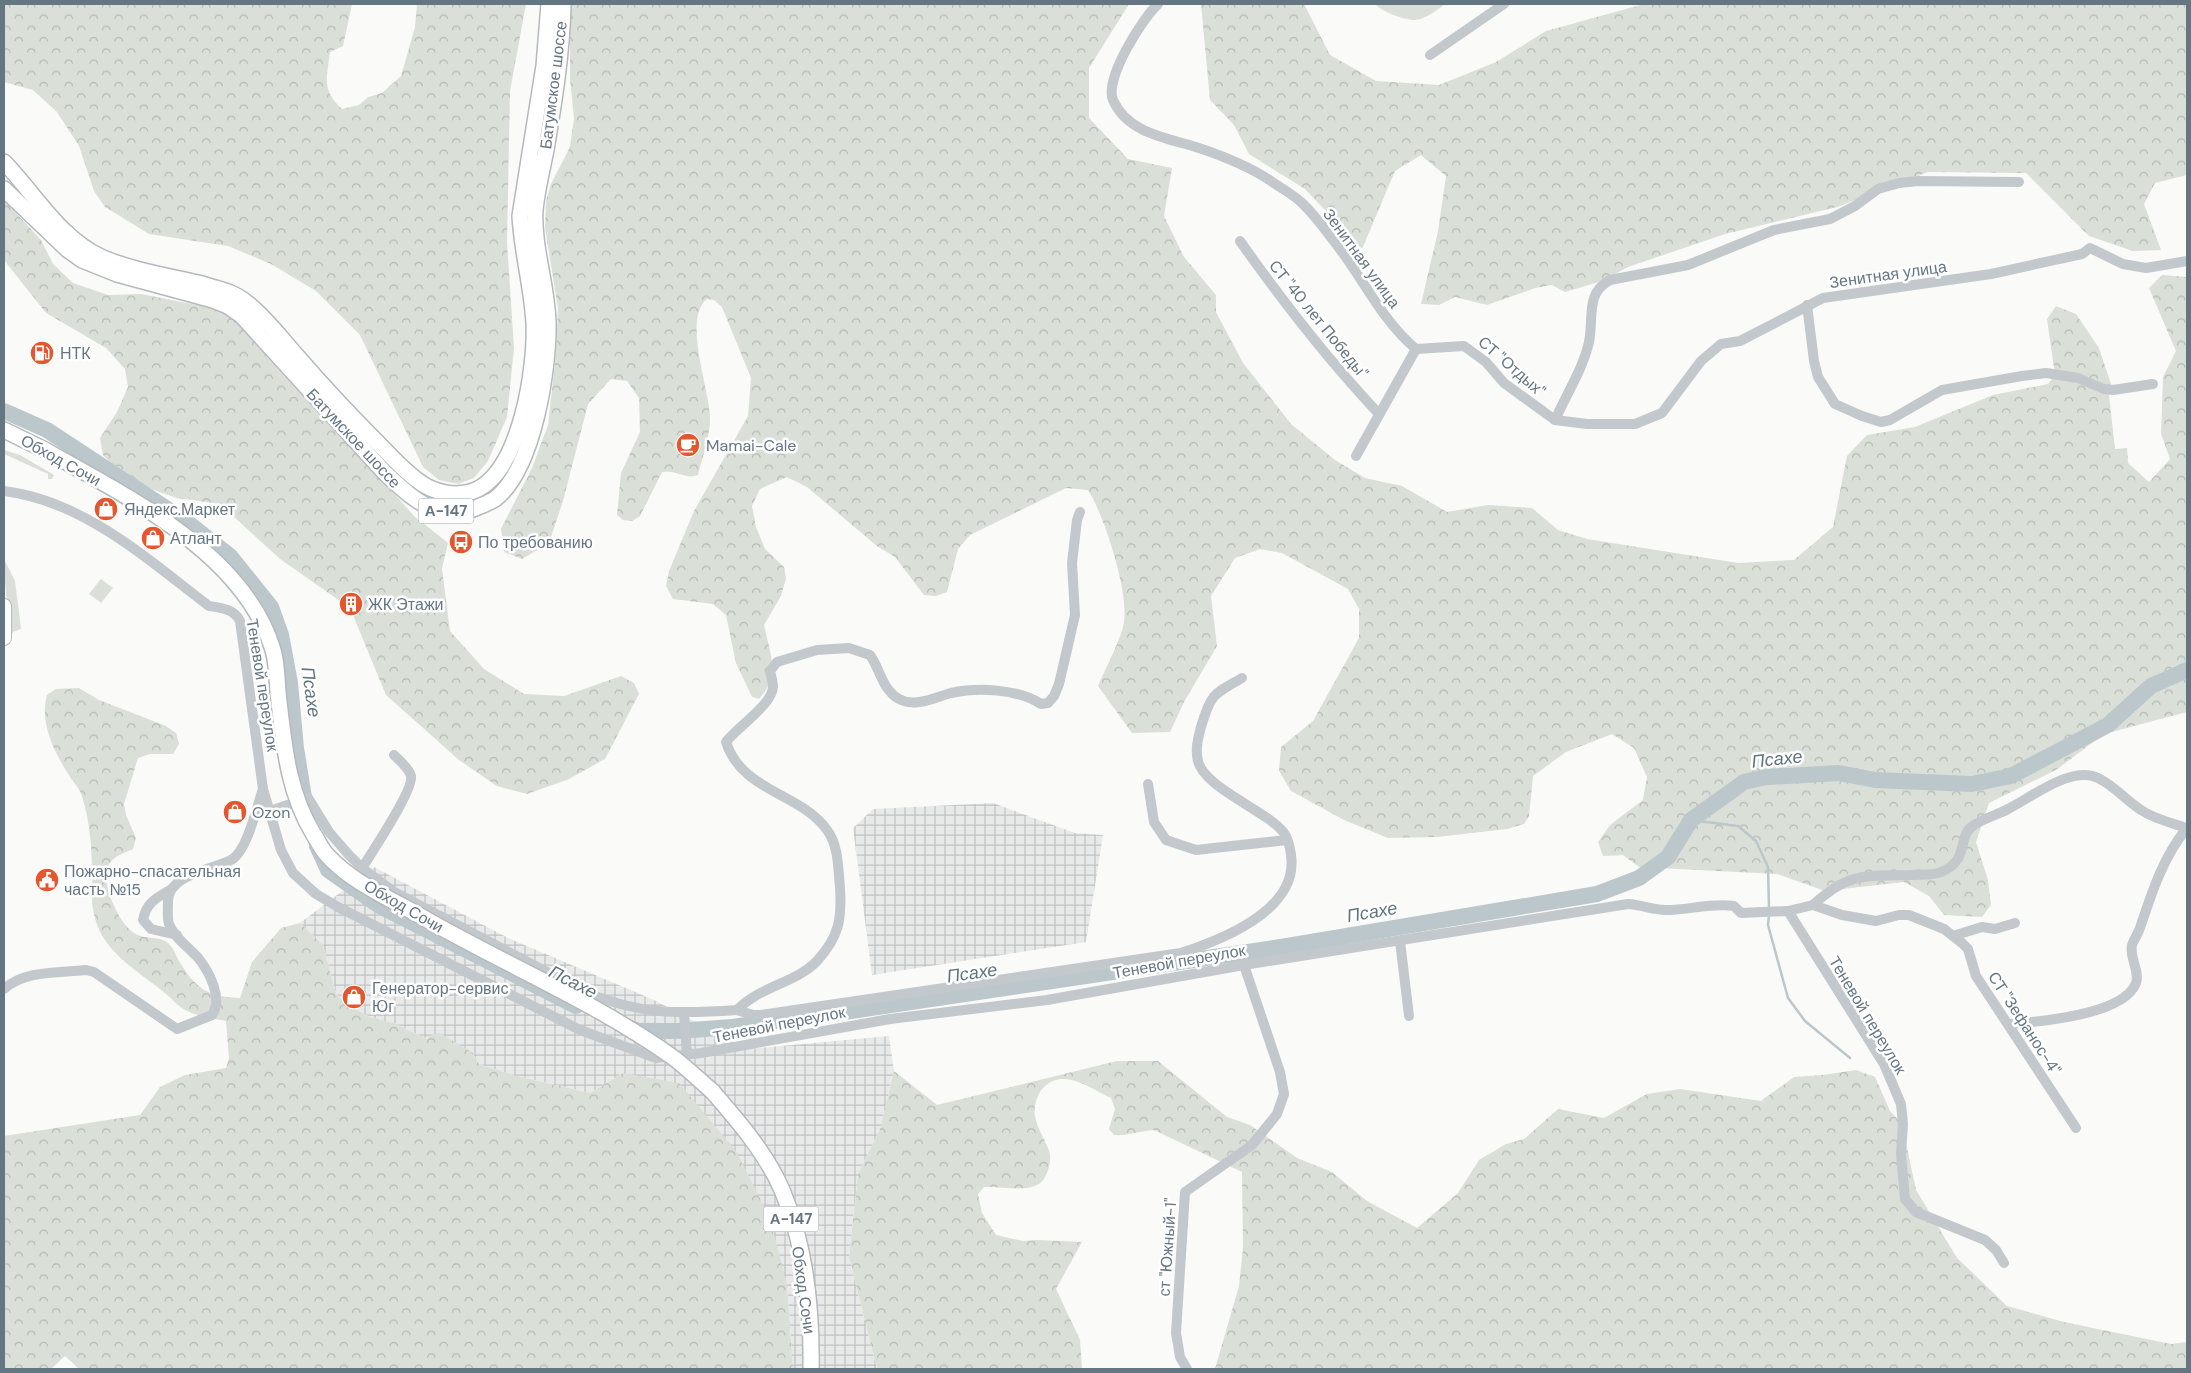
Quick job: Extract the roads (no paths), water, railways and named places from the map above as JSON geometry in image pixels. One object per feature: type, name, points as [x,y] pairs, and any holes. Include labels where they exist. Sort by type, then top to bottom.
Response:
[{"type":"highway","name":"Батумское шоссе","points":[[58,224],[72,238],[103,258],[222,290],[246,302],[268,322],[346,412],[418,481],[442,492],[457,494],[478,489],[488,482],[507,455],[520,419],[532,356],[534,324],[521,240],[520,216],[544,66],[549,4]]},
{"type":"highway","name":"Батумское шоссе","points":[[4,190],[68,250],[82,260],[117,274],[212,300],[234,310],[252,324],[372,460],[405,491],[435,510],[451,512],[468,511],[495,499],[514,474],[532,434],[541,396],[548,322],[538,256],[535,208],[553,103],[562,4]]},
{"type":"highway","name":"А-147","points":[[4,162],[58,224]]},
{"type":"highway","name":"Обход Сочи","points":[[4,430],[45,450],[116,491],[176,531],[221,566],[248,599],[264,625],[273,651],[291,786],[302,816],[326,855],[350,875],[454,936],[581,1001],[630,1029],[672,1057],[712,1090],[742,1126],[782,1190],[805,1269],[809,1300],[811,1369]]},
{"type":"main road","name":"Батумское шоссе","points":[[4,171],[58,224]]},
{"type":"main road","points":[[4,439],[37,450],[45,450]]},
{"type":"main road","points":[[4,606],[4,638]]},
{"type":"street","name":"Зенитная улица","points":[[1158,4],[1128,48],[1112,79],[1111,90],[1113,100],[1126,119],[1156,137],[1199,148],[1230,160],[1270,180],[1302,203],[1346,257],[1375,304],[1402,337],[1416,348]]},
{"type":"street","points":[[1430,56],[1504,4]]},
{"type":"street","points":[[1554,420],[1582,364],[1589,343],[1594,297],[1600,285],[1610,280],[1688,265],[1774,230],[1830,219],[1855,206],[1878,189],[1899,183],[1918,181],[2019,182]]},
{"type":"street","name":"СТ \"40 лет Победы\"","points":[[1240,241],[1320,349],[1379,414]]},
{"type":"street","name":"Зенитная улица","points":[[1554,420],[1587,424],[1635,424],[1662,413],[1701,361],[1721,344],[1740,341],[1823,298],[1991,274],[2082,254],[2086,250],[2094,248],[2123,264],[2146,268],[2187,261]]},
{"type":"street","points":[[1806,306],[1818,377],[1835,404],[1881,422],[1890,420],[1942,390],[2022,376],[2046,373],[2078,378],[2104,389],[2113,390],[2153,384]]},
{"type":"street","name":"СТ \"Отдых\"","points":[[1416,348],[1464,346],[1486,362],[1504,383],[1554,420]]},
{"type":"street","points":[[1356,456],[1416,348]]},
{"type":"street","name":"Теневой переулок","points":[[4,491],[54,504],[94,521],[209,606],[227,609],[236,614],[240,621],[264,789],[281,850],[293,873],[316,894],[580,1030],[656,1058],[687,1055],[831,1028],[1047,1000],[1244,965],[1400,941],[1554,914],[1628,904],[1652,909],[1670,910],[1720,904],[1734,906],[1741,914],[1784,911],[1884,1064],[1901,1104],[1903,1124],[1901,1161],[1905,1199],[1916,1212],[1985,1240],[1996,1250],[2004,1263]]},
{"type":"street","points":[[737,1010],[752,996],[804,971],[816,962],[836,935],[842,912],[835,846],[827,829],[806,811],[768,789],[743,771],[726,742],[736,730],[767,702],[773,688],[770,671],[777,662],[817,650],[848,648],[870,655],[889,690],[899,699],[911,703],[971,690],[1006,692],[1033,699],[1041,704],[1048,703],[1054,696],[1059,684],[1075,615],[1072,562],[1077,520],[1080,512]]},
{"type":"street","points":[[270,811],[308,798],[329,832],[362,868],[394,892],[584,992],[608,1002],[636,1009],[684,1014],[737,1010],[752,1015],[778,1013],[1181,953],[1218,941],[1250,923],[1277,899],[1289,879],[1292,864],[1287,840],[1284,834],[1270,820],[1214,782],[1198,763],[1197,743],[1213,696],[1220,689],[1242,678]]},
{"type":"street","points":[[362,868],[399,808],[412,780],[411,774],[394,754]]},
{"type":"street","points":[[1784,911],[1813,905],[1845,880],[1871,876],[1939,873],[1954,865],[1960,856],[1966,834],[1973,825],[2024,801],[2058,781],[2082,775],[2097,777],[2114,786],[2141,810],[2187,828],[2170,852],[2152,890],[2132,947],[2137,980],[2134,987],[2105,1008],[2044,1021],[2009,1024]]},
{"type":"street","points":[[1148,784],[1154,822],[1166,840],[1196,850],[1287,840]]},
{"type":"street","name":"Теневой переулок","points":[[177,935],[151,929],[143,920],[145,911],[152,900],[170,890],[177,883],[232,860],[241,853],[264,789]]},
{"type":"street","points":[[4,989],[22,978],[33,975],[86,970],[94,972],[177,1029],[212,1015],[217,1001],[209,975],[200,960],[169,924],[168,900],[170,890]]},
{"type":"street","name":"СТ \"Зефанос-4\"","points":[[1813,905],[1842,915],[1876,921],[1899,915],[1910,916],[1944,929],[1953,936],[1968,949],[1976,976],[2076,1128]]},
{"type":"street","points":[[1953,936],[1982,927],[1996,929],[2015,923]]},
{"type":"street","points":[[1400,941],[1409,1016]]},
{"type":"street","name":"ст \"Южный-1\"","points":[[1187,1369],[1180,1357],[1176,1333],[1185,1192],[1252,1145],[1277,1114],[1284,1094],[1280,1072],[1244,965]]},
{"type":"street","points":[[684,1014],[687,1055]]},
{"type":"waterway","name":"Псахе","points":[[4,411],[47,430],[187,522],[230,556],[271,607],[281,635],[290,683],[296,748],[307,816]]},
{"type":"waterway","name":"Псахе","points":[[627,1027],[639,1031],[678,1031],[732,1027],[851,1011],[1281,947],[1597,894],[1639,878],[1668,857],[1691,820],[1744,782],[1767,777],[1839,773],[1875,780],[1972,784],[2011,776],[2108,725],[2151,686],[2187,670]]},
{"type":"waterway","points":[[1691,820],[1738,826],[1756,841],[1768,867],[1769,909]]},
{"type":"waterway","name":"Псахе","points":[[317,846],[328,870],[378,905],[576,1006]]},
{"type":"waterway","points":[[1769,914],[1768,925],[1788,998],[1805,1021],[1850,1058]]},
{"type":"place","name":"НТК","points":[[42,353]]},
{"type":"place","name":"Mamai-Cale","points":[[688,445]]},
{"type":"place","name":"Яндекс.Маркет","points":[[106,509]]},
{"type":"place","name":"Атлант","points":[[153,538]]},
{"type":"place","name":"По требованию","points":[[461,542]]},
{"type":"place","name":"ЖК Этажи","points":[[351,604]]},
{"type":"place","name":"Ozon","points":[[235,812]]},
{"type":"place","name":"Пожарно-спасательная часть №15","points":[[47,880]]},
{"type":"place","name":"Генератор-сервис Юг","points":[[354,997]]}]
